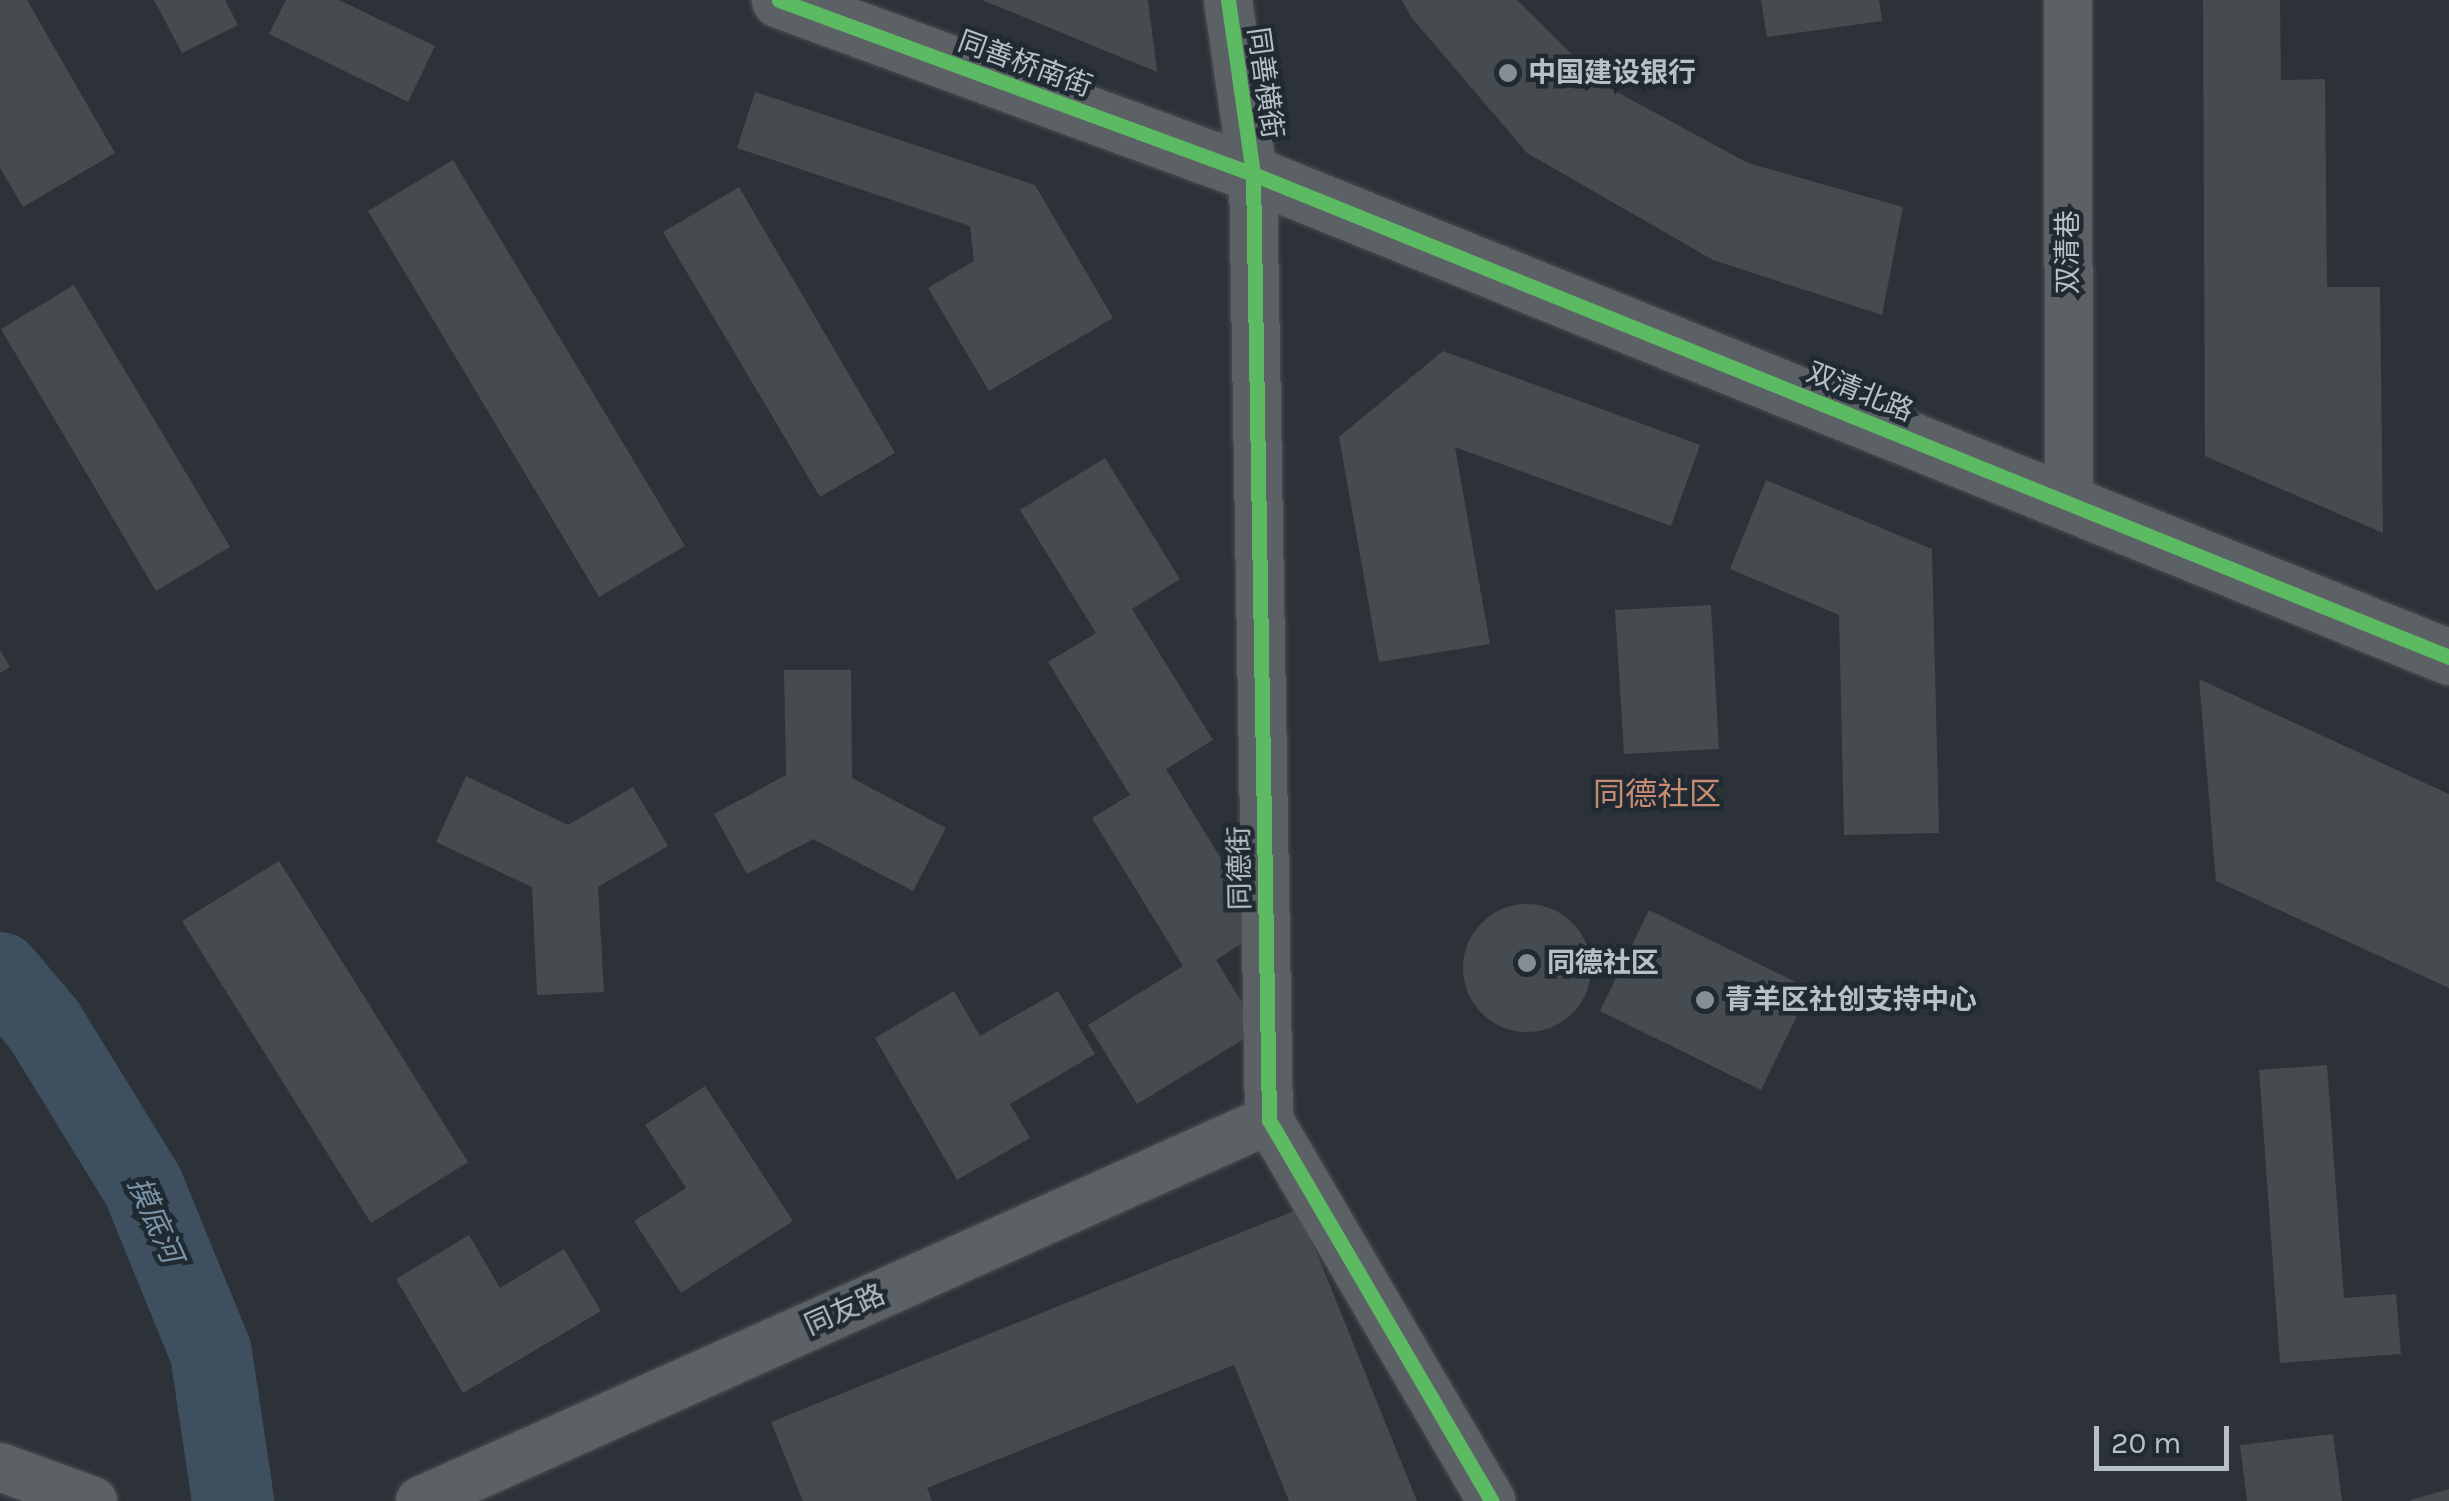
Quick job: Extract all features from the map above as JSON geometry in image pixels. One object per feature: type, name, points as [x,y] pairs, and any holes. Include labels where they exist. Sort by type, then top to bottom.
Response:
[{"type":"street","name":"同善桥南街","points":[[780,0],[1253,174]]},
{"type":"street","name":"同善横街","points":[[1228,0],[1253,174]]},
{"type":"street","name":"双清巷","points":[[2068,0],[2069,503]]},
{"type":"street","name":"双清北路","points":[[1253,174],[2449,656]]},
{"type":"street","name":"同德街","points":[[1253,174],[1269,1120],[1492,1501]]},
{"type":"street","name":"同友路","points":[[420,1501],[1269,1120]]},
{"type":"street","points":[[0,1467],[93,1501]]},
{"type":"building","points":[[0,0],[27,0],[115,153],[23,207],[0,168]]},
{"type":"building","points":[[154,0],[225,0],[238,25],[182,53]]},
{"type":"building","points":[[286,0],[339,0],[435,46],[408,102],[269,34]]},
{"type":"building","points":[[982,0],[1148,0],[1157,72]]},
{"type":"building","points":[[1402,0],[1517,0],[1602,84],[1748,163],[1903,207],[1882,315],[1713,260],[1527,153],[1411,17]]},
{"type":"building","points":[[1761,0],[1879,0],[1882,21],[1767,37]]},
{"type":"building","points":[[2203,0],[2280,0],[2281,80],[2325,79],[2327,287],[2380,287],[2383,533],[2205,456]]},
{"type":"building","points":[[755,92],[1035,185],[1113,318],[989,391],[928,288],[974,261],[970,226],[737,148]]},
{"type":"building","points":[[453,160],[685,546],[599,597],[368,211]]},
{"type":"building","points":[[739,187],[895,453],[820,497],[663,232]]},
{"type":"building","points":[[74,285],[230,547],[156,591],[1,329]]},
{"type":"building","points":[[1443,351],[1700,445],[1671,526],[1455,447],[1490,644],[1379,662],[1339,437]]},
{"type":"building","points":[[1105,458],[1180,579],[1132,609],[1213,740],[1166,769],[1264,929],[1216,960],[1259,1030],[1137,1104],[1088,1025],[1183,966],[1092,818],[1130,795],[1048,662],[1096,633],[1020,510]]},
{"type":"building","points":[[1766,480],[1932,549],[1939,833],[1844,835],[1839,615],[1730,569]]},
{"type":"building","points":[[1711,605],[1719,749],[1624,754],[1615,610]]},
{"type":"building","points":[[0,650],[10,667],[0,673]]},
{"type":"building","points":[[784,670],[851,670],[852,778],[946,828],[913,891],[813,839],[747,874],[714,814],[786,775]]},
{"type":"building","points":[[2199,679],[2449,794],[2449,988],[2216,881]]},
{"type":"building","points":[[466,776],[568,825],[633,787],[668,846],[598,887],[604,992],[537,995],[532,887],[436,842]]},
{"type":"building","points":[[279,861],[468,1162],[371,1223],[182,921]]},
{"type":"building","name":"同德社区","points":[[1527,904],[1552,909],[1573,922],[1586,943],[1591,968],[1586,993],[1573,1014],[1552,1027],[1527,1032],[1502,1027],[1481,1014],[1468,993],[1463,968],[1468,943],[1481,922],[1502,909]]},
{"type":"building","name":"青羊区社创支持中心","points":[[1649,910],[1810,989],[1761,1090],[1600,1011]]},
{"type":"building","points":[[954,991],[980,1036],[1058,991],[1095,1054],[1010,1104],[1030,1138],[957,1180],[875,1038]]},
{"type":"building","points":[[2327,1065],[2344,1298],[2396,1294],[2401,1354],[2280,1363],[2259,1070]]},
{"type":"building","points":[[705,1086],[793,1221],[681,1293],[634,1221],[686,1188],[645,1125]]},
{"type":"building","points":[[1299,1209],[1417,1501],[1289,1501],[1234,1365],[927,1488],[932,1501],[803,1501],[771,1422]]},
{"type":"building","points":[[469,1235],[500,1288],[564,1249],[601,1311],[463,1393],[396,1279]]},
{"type":"building","points":[[2333,1434],[2342,1501],[2247,1501],[2240,1445]]},
{"type":"building","points":[[2449,1489],[2449,1501],[2411,1501],[2411,1500]]},
{"type":"waterway","name":"摸底河","points":[[0,973],[44,1025],[143,1186],[211,1353],[233,1501]]},
{"type":"cycle path","points":[[779,0],[1253,174],[2449,657]]},
{"type":"cycle path","points":[[1228,0],[1253,174],[1269,1120],[1492,1501]]},
{"type":"place","name":"中国建设银行","points":[[1508,73]]},
{"type":"place","name":"同德社区","points":[[1527,963]]},
{"type":"place","name":"青羊区社创支持中心","points":[[1705,1000]]},
{"type":"district","name":"同德社区","points":[[1657,795]]}]
